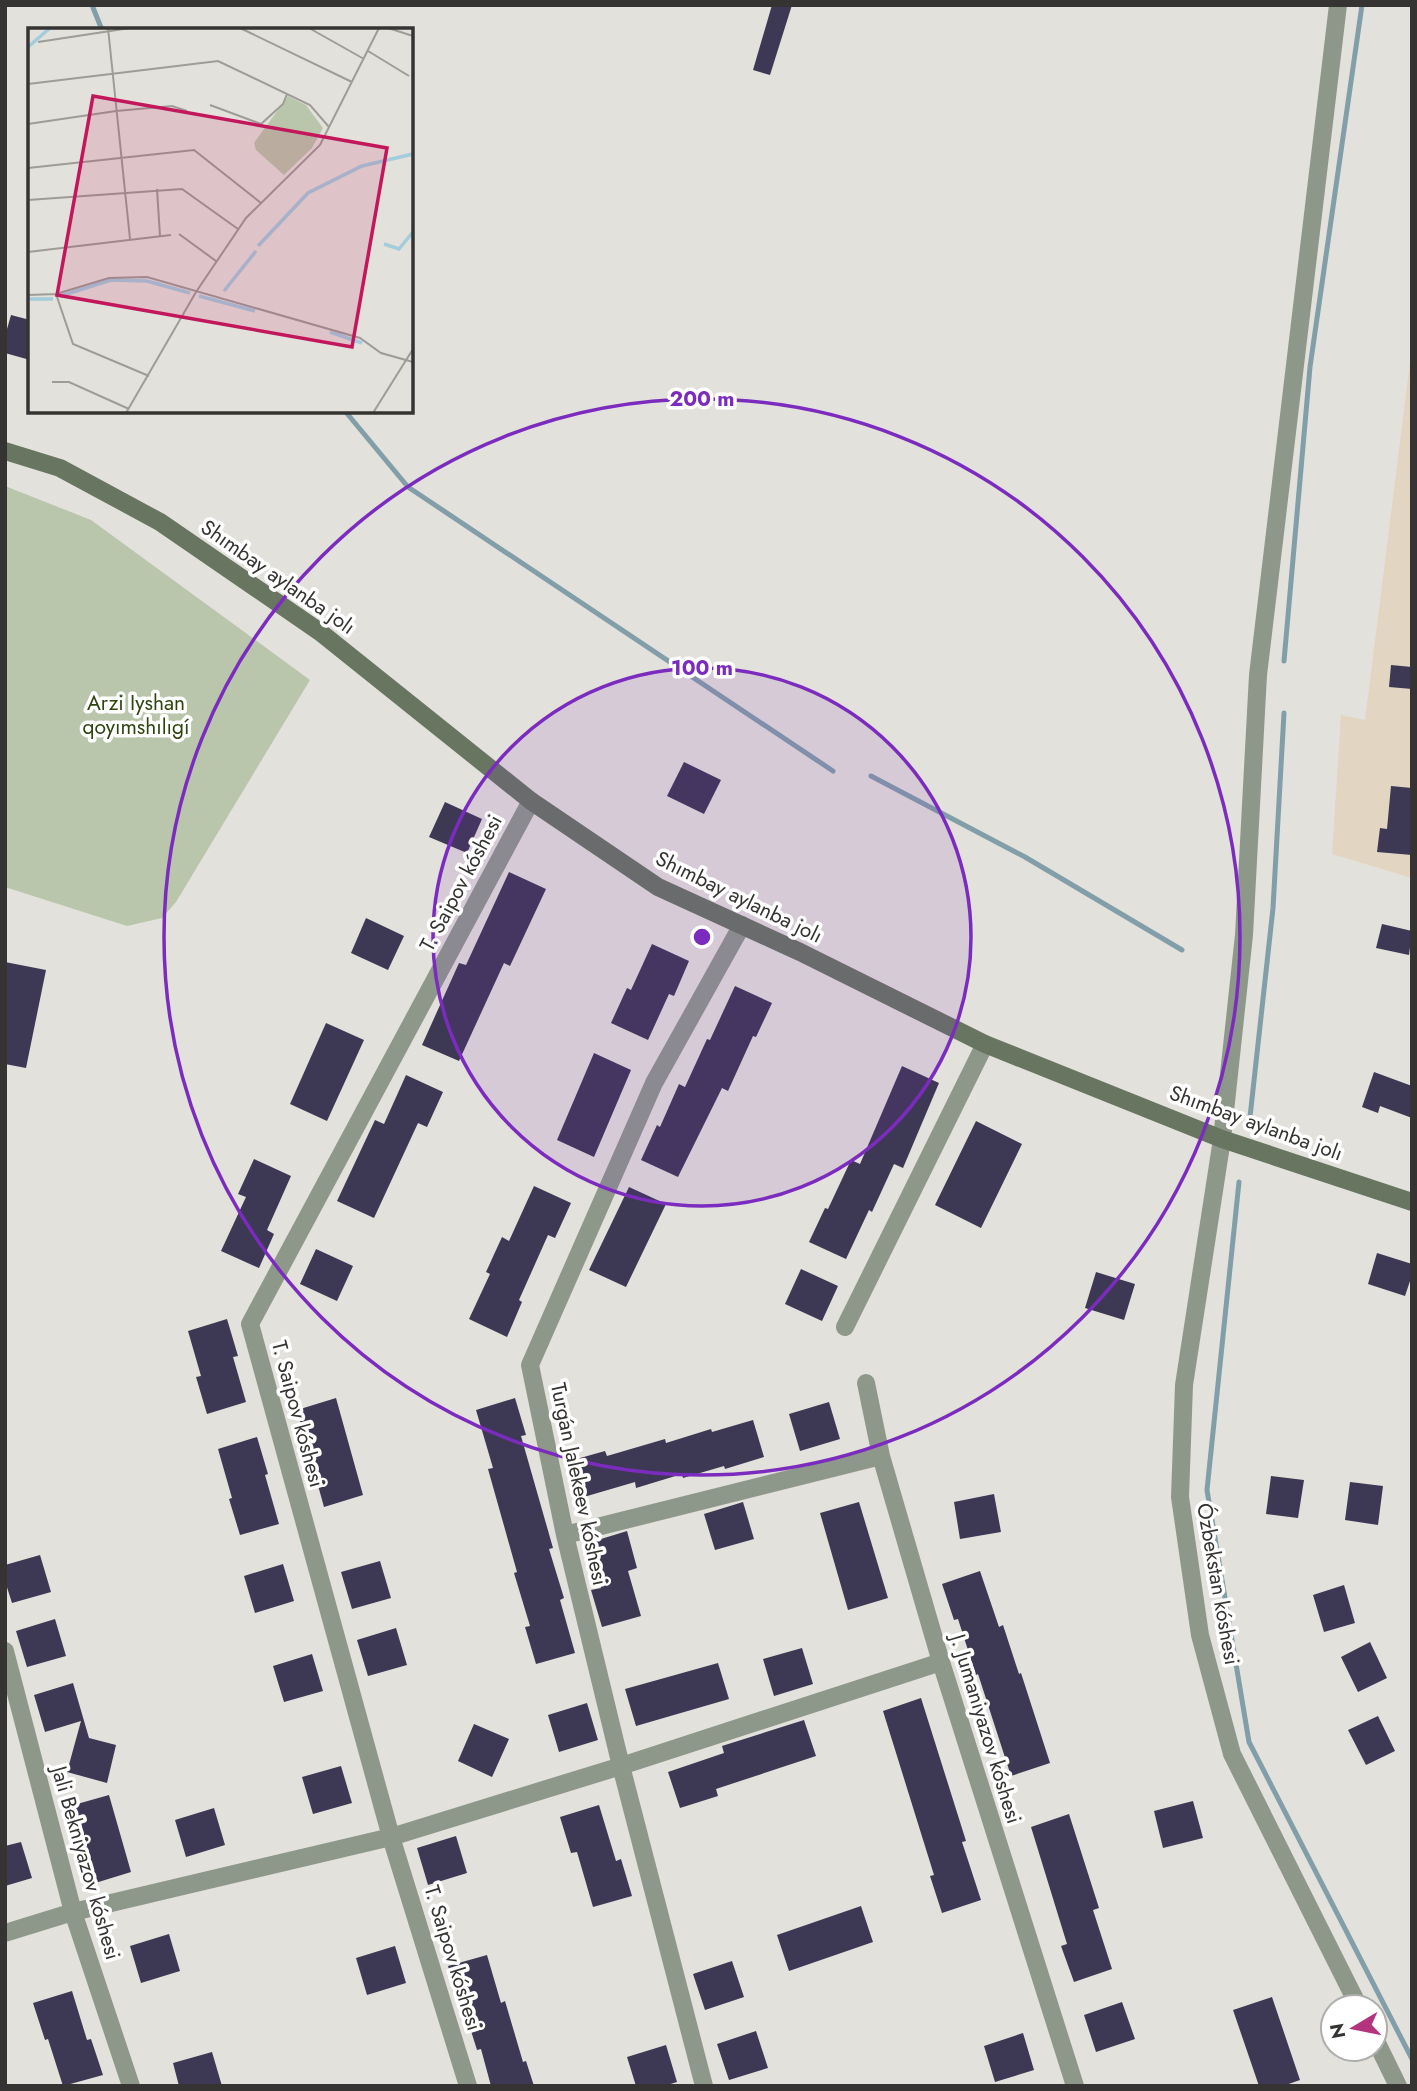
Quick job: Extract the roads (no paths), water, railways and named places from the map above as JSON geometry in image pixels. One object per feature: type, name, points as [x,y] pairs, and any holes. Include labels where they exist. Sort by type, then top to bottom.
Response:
[{"type":"main road","name":"Shımbay aylanba jolı","points":[[5,451],[60,468],[160,522],[320,632],[531,801],[658,887],[800,952],[985,1044],[1222,1139],[1412,1202]]},
{"type":"street","name":"Ózbekstan kóshesi","points":[[1338,5],[1258,675],[1244,935],[1222,1139],[1184,1385],[1180,1497],[1200,1635],[1232,1754],[1352,1993]]},
{"type":"street","name":"T. Saipov kóshesi","points":[[468,2086],[391,1837],[250,1324],[531,801]]},
{"type":"street","name":"Turǵan Jalekeev kóshesi","points":[[704,2086],[621,1766],[565,1535],[530,1365],[654,1083],[742,925]]},
{"type":"street","points":[[845,1327],[985,1044]]},
{"type":"street","name":"J. Jumaniyazov kóshesi","points":[[866,1383],[881,1456],[941,1662],[1075,2086]]},
{"type":"street","points":[[565,1535],[881,1456]]},
{"type":"street","name":"Jali Bekniyazov kóshesi","points":[[5,1651],[73,1912],[131,2086]]},
{"type":"street","points":[[5,1933],[73,1912],[391,1837],[941,1662]]},
{"type":"street","points":[[1387,2063],[1398,2086]]},
{"type":"waterway","points":[[92,5],[101,28]]},
{"type":"waterway","points":[[1284,661],[1310,367],[1362,5]]},
{"type":"waterway","points":[[347,413],[408,487],[833,771]]},
{"type":"waterway","points":[[1250,1117],[1273,908],[1284,713]]},
{"type":"waterway","points":[[871,776],[1025,857],[1182,950]]},
{"type":"waterway","points":[[1239,1182],[1207,1490],[1249,1742],[1412,2059]]},
{"type":"park label","name":"Arzi Iyshan qoyımshılıǵı","points":[[136,715]]}]
